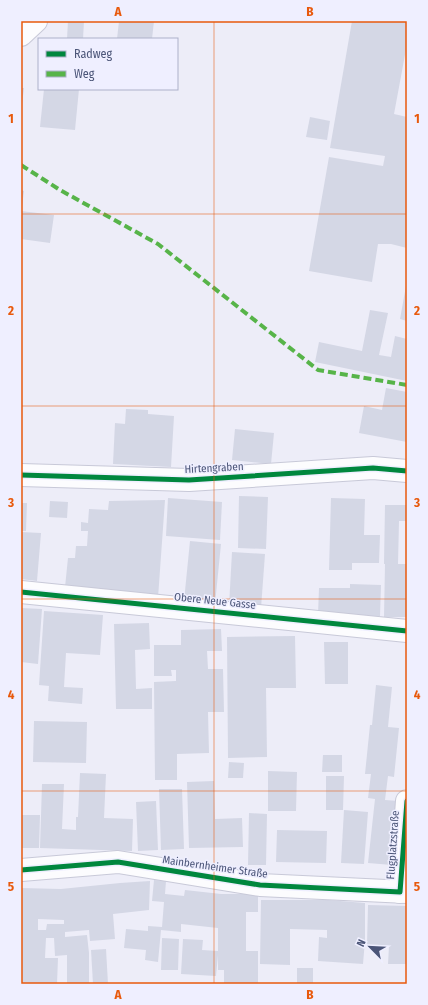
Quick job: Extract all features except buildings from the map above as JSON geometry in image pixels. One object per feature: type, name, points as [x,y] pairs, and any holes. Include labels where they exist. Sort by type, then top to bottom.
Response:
[{"type":"street","points":[[21,35],[36,21]]},
{"type":"street","name":"Hirtengraben","points":[[21,475],[189,480],[373,468],[407,471]]},
{"type":"street","name":"Obere Neue Gasse","points":[[21,592],[407,631]]},
{"type":"street","name":"Flugplatzstraße","points":[[403,892],[407,801]]},
{"type":"street","name":"Mainbernheimer Straße","points":[[21,870],[118,862],[260,885],[403,892]]},
{"type":"marked path","points":[[21,165],[60,190],[158,244],[318,370],[407,385]]},
{"type":"cycle path","points":[[21,475],[189,480],[373,468],[407,471]]},
{"type":"cycle path","points":[[21,592],[407,631]]},
{"type":"cycle path","points":[[21,870],[118,862],[260,885],[400,892],[407,801]]}]
